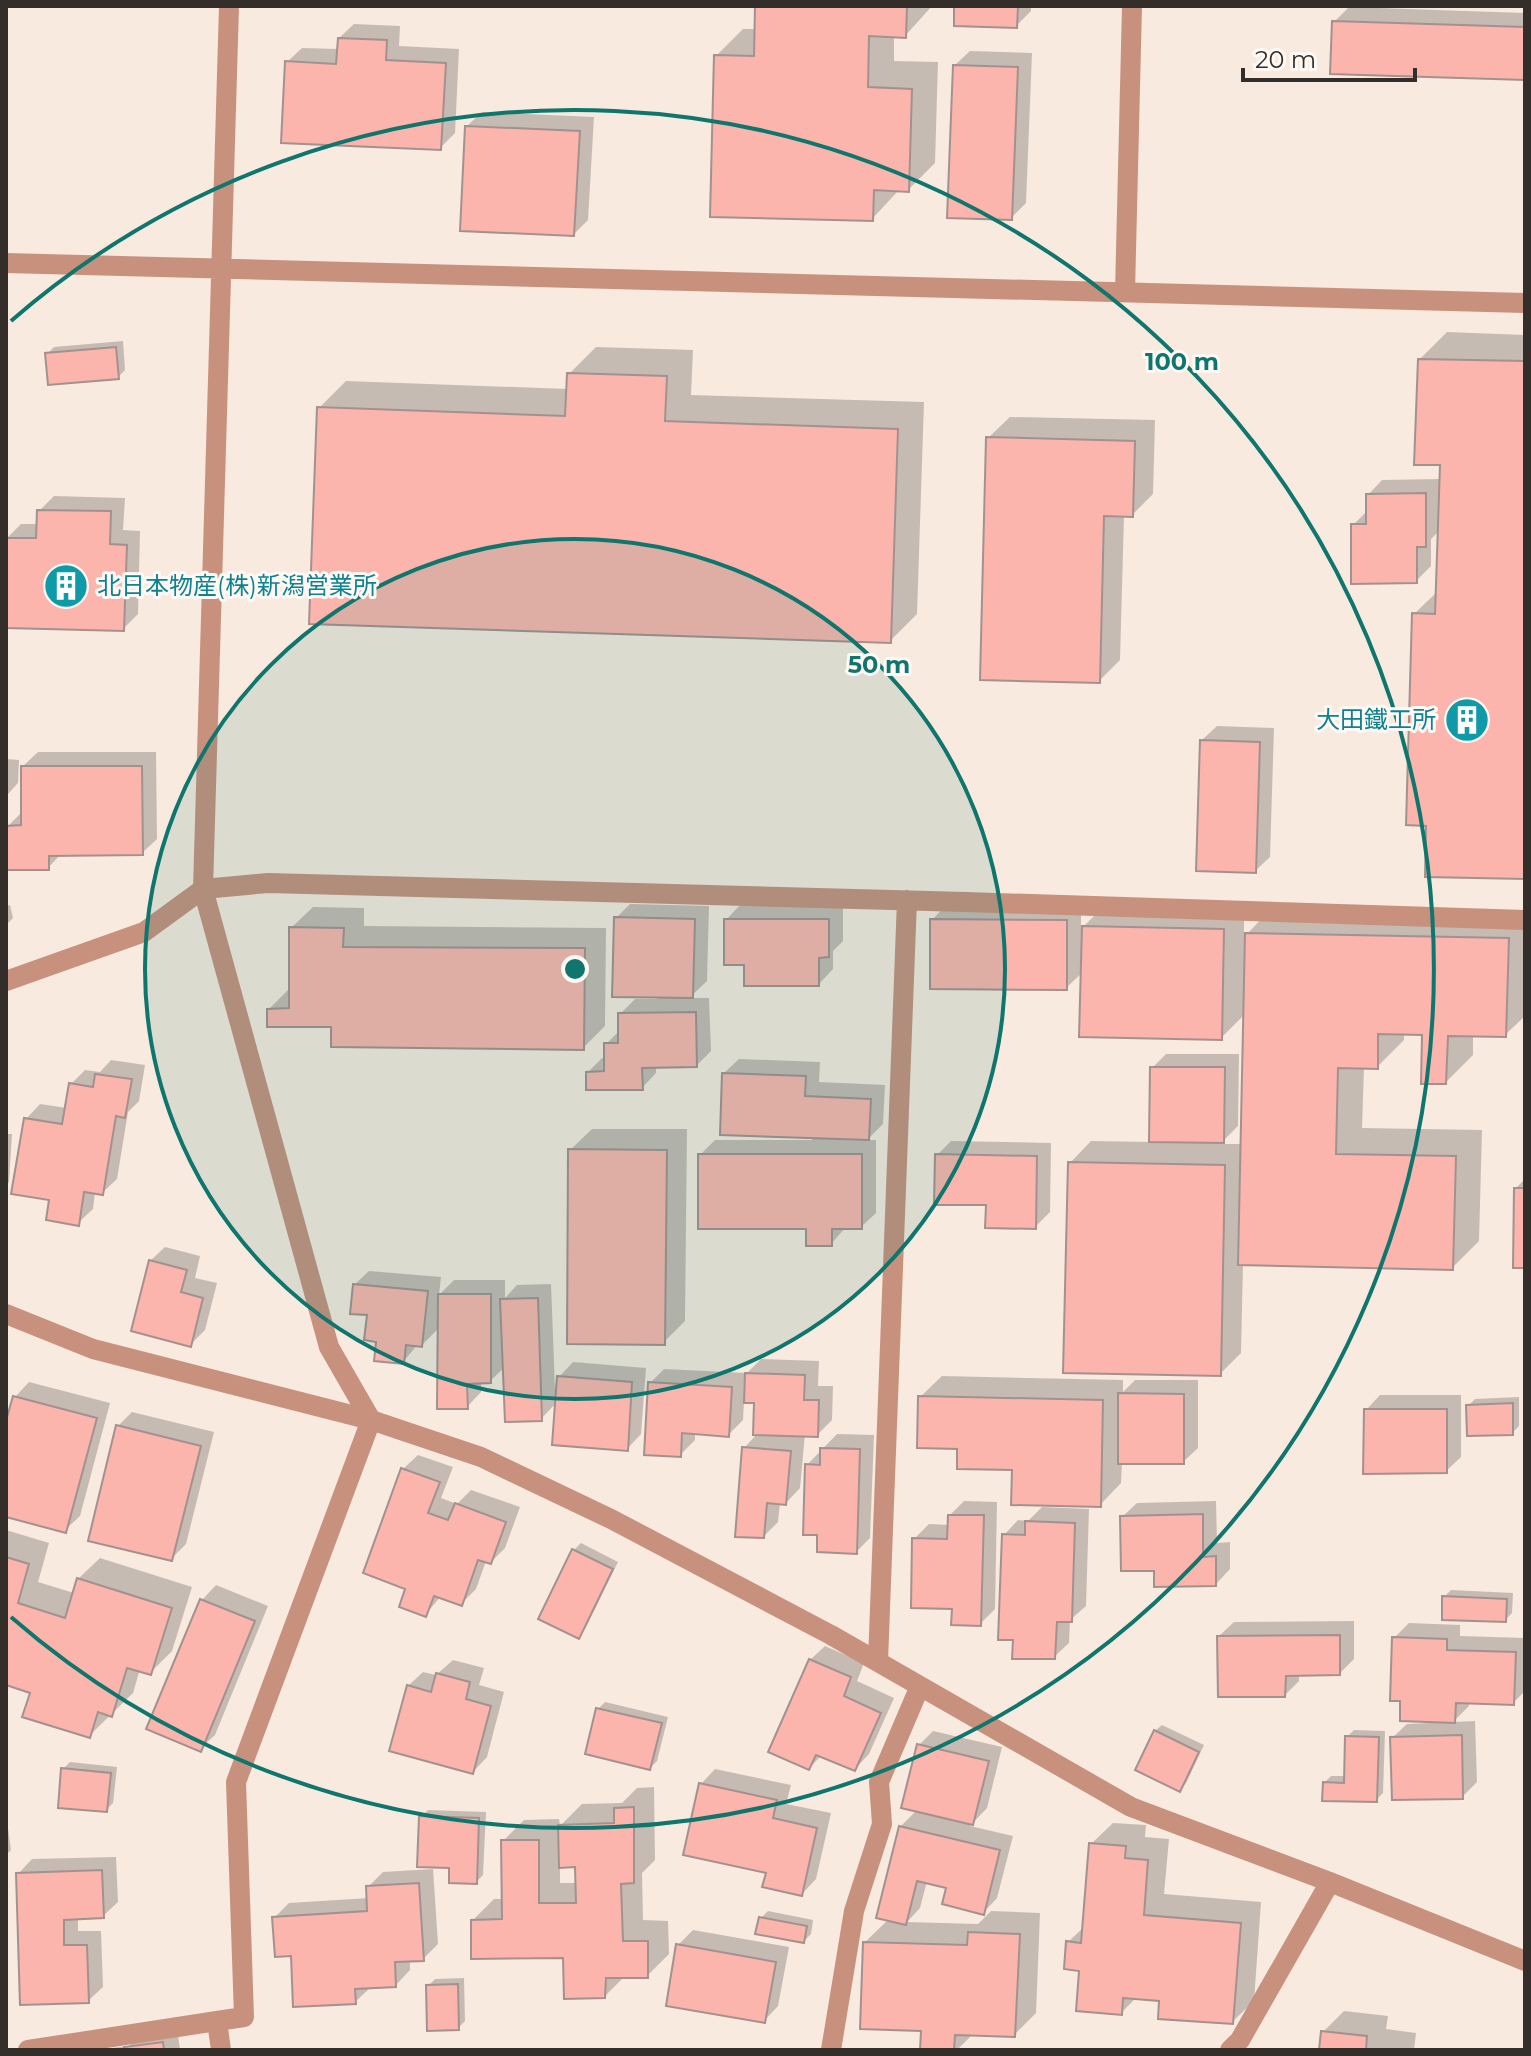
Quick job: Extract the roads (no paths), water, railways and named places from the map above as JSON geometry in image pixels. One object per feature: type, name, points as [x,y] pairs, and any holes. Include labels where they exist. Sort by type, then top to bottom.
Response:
[{"type":"street","points":[[229,6],[203,889],[329,1347],[371,1420]]},
{"type":"street","points":[[1125,292],[1132,6]]},
{"type":"street","points":[[6,263],[1525,303]]},
{"type":"street","points":[[6,981],[144,932],[203,889],[268,883],[1525,920]]},
{"type":"street","points":[[878,1661],[907,900]]},
{"type":"street","points":[[6,1314],[93,1349],[371,1420],[481,1457],[582,1505],[878,1661],[1131,1807],[1330,1882],[1525,1961]]},
{"type":"street","points":[[28,2050],[244,2017],[236,1782],[371,1420]]},
{"type":"street","points":[[831,2050],[854,1911],[882,1824],[879,1782],[920,1686]]},
{"type":"street","points":[[1230,2050],[1240,2040],[1330,1882]]},
{"type":"street","points":[[217,2021],[221,2050]]},
{"type":"place","name":"北日本物産(株)新潟営業所","points":[[66,586]]},
{"type":"place","name":"大田鐵工所","points":[[1467,720]]}]
